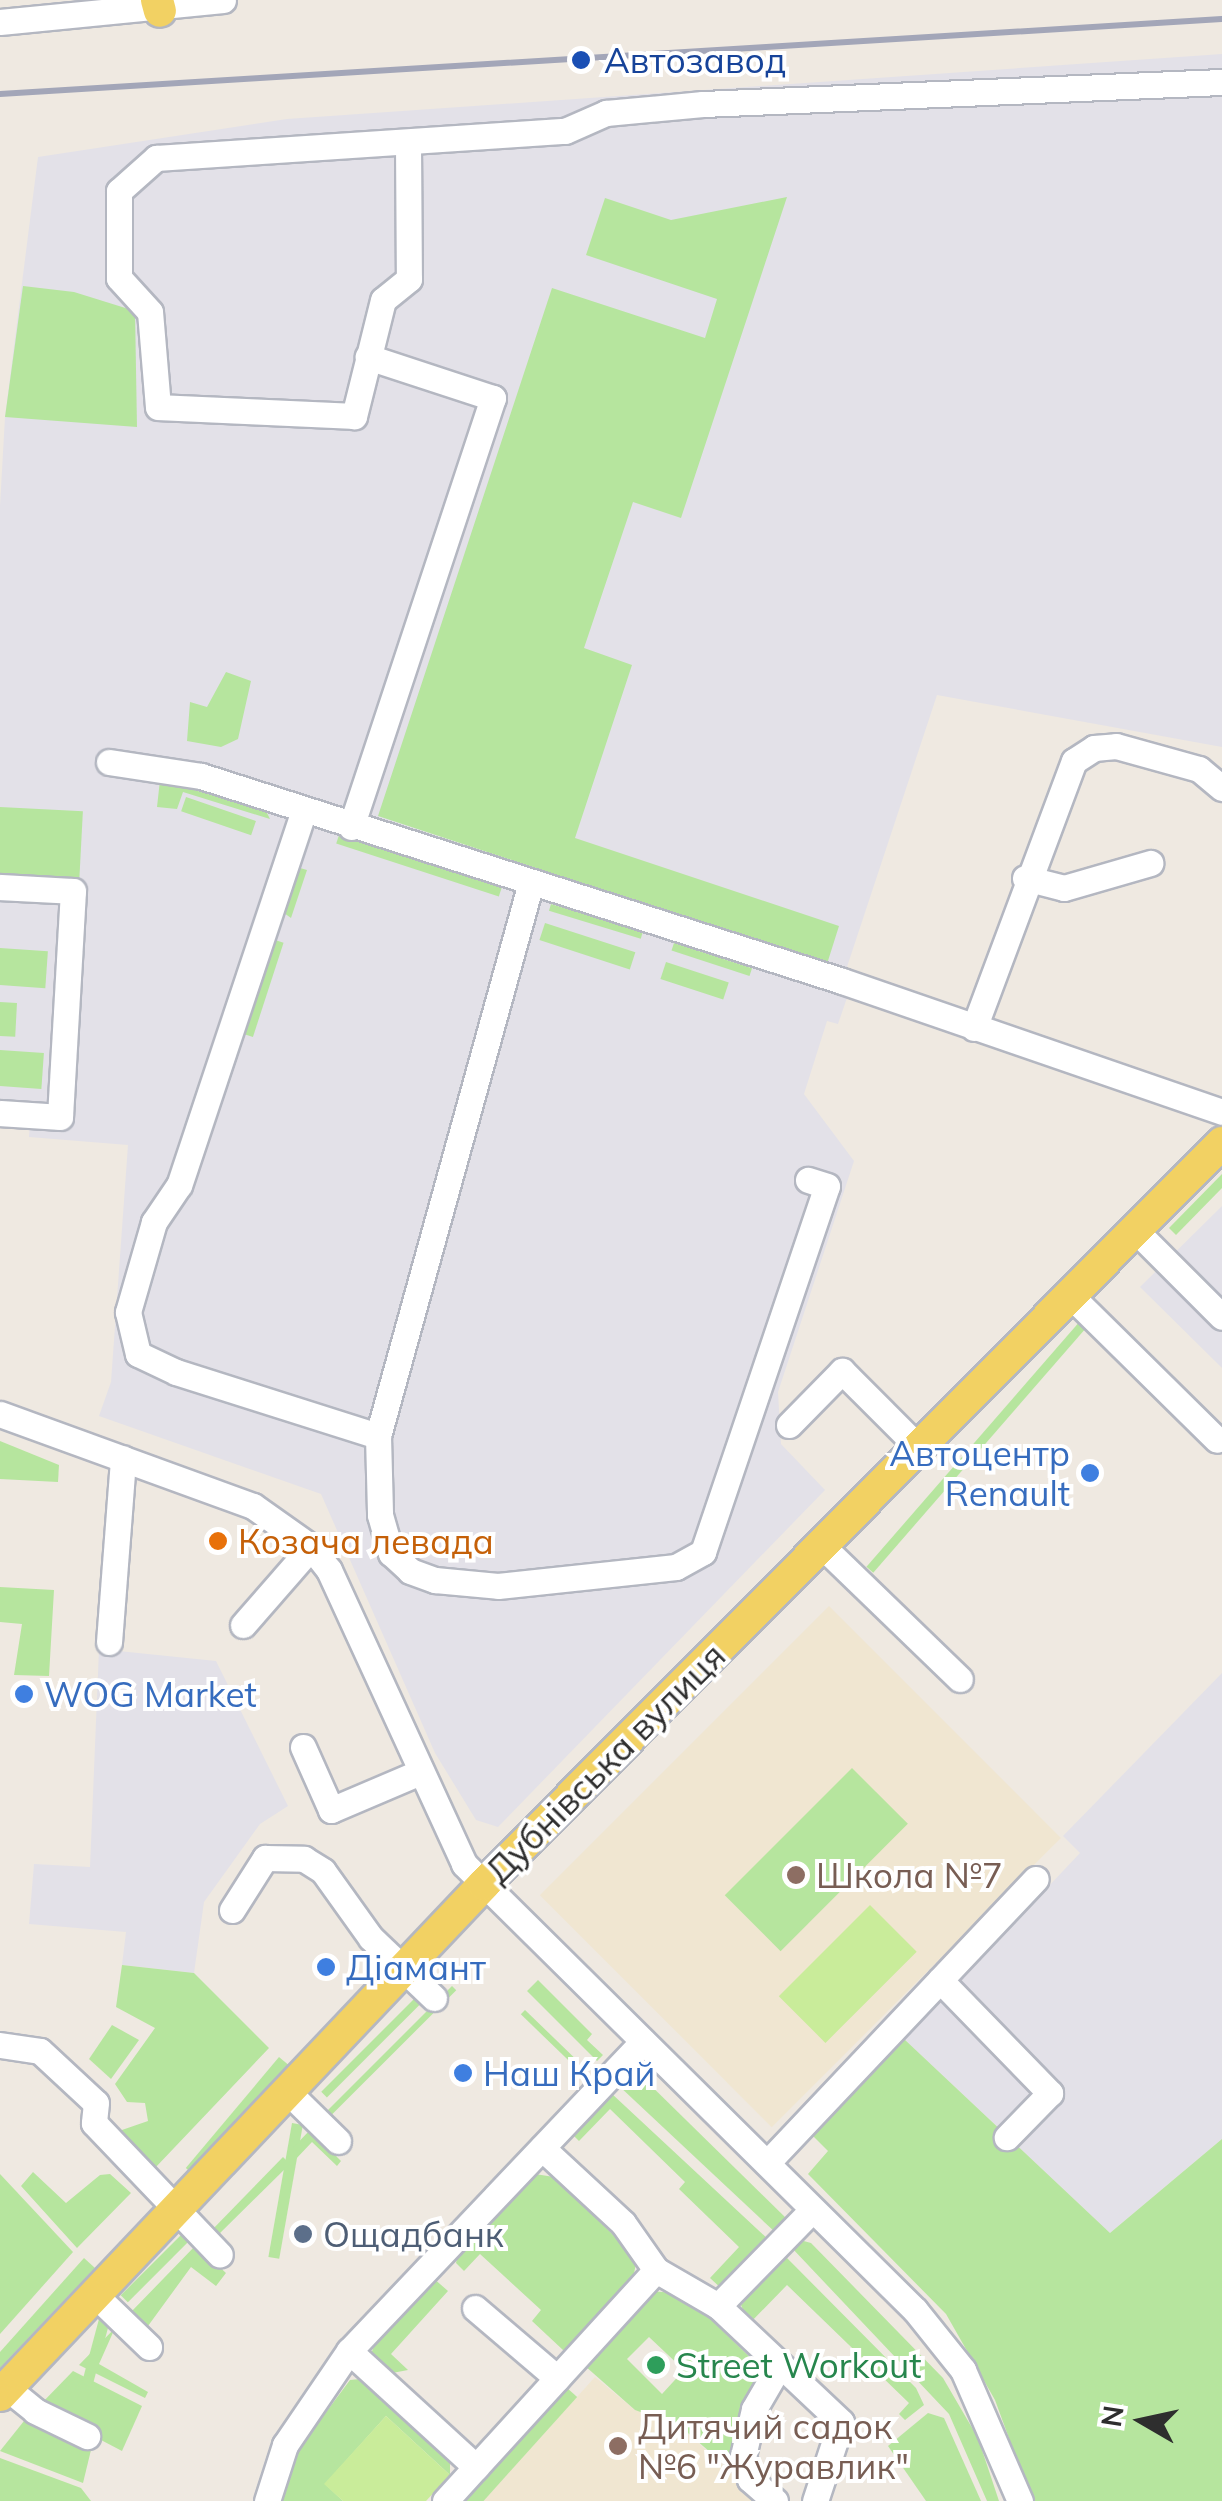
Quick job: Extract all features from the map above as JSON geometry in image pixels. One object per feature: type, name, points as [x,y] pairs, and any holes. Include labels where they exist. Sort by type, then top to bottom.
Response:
[{"type":"main road","name":"Дубнівська вулиця","points":[[4,2392],[484,1884],[1222,1143]]},
{"type":"street","points":[[0,22],[53,10],[223,0]]},
{"type":"street","points":[[408,145],[408,278],[384,300],[354,416],[158,406],[150,312],[120,278],[119,190],[156,158],[408,145],[565,131],[606,113],[702,104],[1222,82]]},
{"type":"street","points":[[350,827],[493,398],[368,357]]},
{"type":"street","points":[[974,1028],[1026,878],[1074,762],[1094,748],[1116,746],[1198,769],[1222,788]]},
{"type":"street","points":[[109,762],[202,776],[1222,1112]]},
{"type":"street","points":[[303,812],[179,1185],[154,1222],[128,1312],[138,1354],[176,1372],[378,1436]]},
{"type":"street","points":[[1026,878],[1064,888],[1150,863]]},
{"type":"street","points":[[530,886],[378,1436],[380,1515],[391,1553],[410,1571],[435,1580],[498,1586],[676,1567],[703,1552],[827,1186],[808,1180]]},
{"type":"street","points":[[0,888],[72,891],[60,1117],[0,1112]]},
{"type":"street","points":[[1134,1230],[1222,1317]]},
{"type":"street","points":[[1070,1295],[1217,1440]]},
{"type":"street","points":[[788,1425],[842,1371],[918,1447]]},
{"type":"street","points":[[0,1414],[254,1506],[311,1547],[329,1570],[464,1864],[915,2310],[963,2370],[1020,2501]]},
{"type":"street","points":[[109,1642],[124,1459]]},
{"type":"street","points":[[821,1546],[960,1679]]},
{"type":"street","points":[[243,1625],[311,1547]]},
{"type":"street","points":[[303,1747],[330,1810],[420,1772]]},
{"type":"street","points":[[232,1910],[266,1858],[292,1854],[323,1872],[371,1938],[434,1998]]},
{"type":"street","points":[[767,2163],[1036,1879]]},
{"type":"street","points":[[940,1980],[1050,2093],[1008,2137]]},
{"type":"street","points":[[267,2501],[285,2444],[349,2352],[643,2041]]},
{"type":"street","points":[[0,2045],[40,2051],[96,2102],[94,2123],[152,2179],[174,2211],[220,2255]]},
{"type":"street","points":[[288,2092],[338,2141]]},
{"type":"street","points":[[542,2148],[623,2223],[656,2270],[718,2306],[778,2368],[841,2422],[815,2501]]},
{"type":"street","points":[[718,2306],[812,2210]]},
{"type":"street","points":[[445,2501],[656,2270]]},
{"type":"street","points":[[95,2295],[149,2347]]},
{"type":"street","points":[[475,2308],[557,2378]]},
{"type":"street","points":[[349,2352],[476,2467]]},
{"type":"street","points":[[775,2501],[750,2479],[743,2456],[754,2409],[778,2368]]},
{"type":"street","points":[[4,2392],[87,2436]]},
{"type":"shaded area","points":[[1222,54],[1222,747],[937,695],[841,985],[850,989],[838,1024],[827,1021],[804,1094],[854,1161],[778,1392],[781,1444],[825,1490],[498,1827],[476,1820],[435,1753],[321,1494],[99,1416],[111,1382],[128,1145],[29,1137],[30,1121],[0,1119],[0,506],[5,417],[38,157],[287,119]]},
{"type":"shaded area","points":[[1222,1206],[1222,1368],[1140,1287]]},
{"type":"shaded area","name":"Школа №7","points":[[829,1606],[1061,1838],[772,2127],[540,1895]]},
{"type":"shaded area","points":[[99,1649],[216,1661],[288,1806],[260,1824],[204,1902],[194,1973],[122,1965],[126,1932],[29,1924],[34,1864],[90,1867]]},
{"type":"shaded area","points":[[1222,1673],[1222,2139],[1110,2233],[904,2039],[1080,1853],[1063,1836]]},
{"type":"shaded area","name":"Дитячий садок №6 \"Журавлик\"","points":[[595,2377],[635,2410],[681,2427],[761,2501],[483,2501]]},
{"type":"green space","points":[[787,197],[681,518],[633,502],[584,648],[632,665],[575,838],[839,926],[827,964],[378,816],[552,288],[705,338],[717,299],[586,255],[605,198],[671,220]]},
{"type":"green space","points":[[23,286],[74,292],[135,311],[137,427],[5,417]]},
{"type":"green space","points":[[226,672],[251,681],[238,739],[221,747],[187,741],[190,702],[207,707]]},
{"type":"green space","points":[[160,780],[266,811],[270,819],[183,792],[177,809],[157,807]]},
{"type":"green space","points":[[186,797],[256,821],[251,835],[181,811]]},
{"type":"green space","points":[[0,807],[83,811],[79,884],[0,880]]},
{"type":"green space","points":[[339,835],[502,888],[499,896],[336,844]]},
{"type":"green space","points":[[300,868],[307,870],[291,918],[284,913]]},
{"type":"green space","points":[[551,904],[643,932],[641,939],[549,911]]},
{"type":"green space","points":[[545,923],[635,952],[630,969],[539,940]]},
{"type":"green space","points":[[275,940],[284,943],[253,1037],[244,1034]]},
{"type":"green space","points":[[674,943],[752,968],[750,976],[672,951]]},
{"type":"green space","points":[[0,948],[48,951],[45,988],[0,985]]},
{"type":"green space","points":[[666,962],[729,982],[723,1000],[660,979]]},
{"type":"green space","points":[[0,1002],[17,1003],[15,1037],[0,1036]]},
{"type":"green space","points":[[0,1050],[44,1053],[41,1089],[0,1086]]},
{"type":"green space","points":[[1222,1174],[1222,1188],[1176,1235],[1169,1228]]},
{"type":"green space","points":[[1081,1320],[1088,1326],[873,1573],[866,1567]]},
{"type":"green space","points":[[0,1441],[59,1465],[58,1482],[0,1479]]},
{"type":"green space","points":[[0,1587],[54,1590],[49,1676],[14,1675],[22,1624],[0,1622]]},
{"type":"green space","points":[[852,1768],[908,1824],[781,1951],[725,1895]]},
{"type":"green space","points":[[870,1905],[917,1952],[825,2043],[779,1996]]},
{"type":"green space","points":[[122,1965],[194,1973],[269,2048],[155,2168],[119,2131],[148,2121],[145,2103],[127,2102],[115,2084],[155,2028],[116,2007]]},
{"type":"green space","points":[[538,1980],[592,2034],[587,2040],[603,2055],[597,2061],[527,1991]]},
{"type":"green space","points":[[452,1986],[456,1990],[329,2118],[325,2113]]},
{"type":"green space","points":[[416,1997],[422,2003],[327,2097],[321,2092]]},
{"type":"green space","points":[[525,2010],[575,2058],[570,2062],[521,2014]]},
{"type":"green space","points":[[112,2025],[139,2040],[111,2079],[89,2059]]},
{"type":"green space","points":[[904,2039],[1110,2233],[1222,2139],[1222,2501],[1032,2501],[995,2400],[946,2314],[808,2174],[828,2151],[812,2135]]},
{"type":"green space","points":[[279,2057],[291,2067],[198,2178],[186,2168]]},
{"type":"green space","points":[[634,2069],[788,2220],[776,2233],[618,2085]]},
{"type":"green space","points":[[611,2093],[770,2241],[723,2290],[710,2278],[739,2247],[679,2189],[685,2182],[610,2109],[579,2141],[572,2134]]},
{"type":"green space","points":[[292,2123],[303,2125],[279,2259],[268,2257]]},
{"type":"green space","points":[[310,2130],[341,2161],[337,2166],[312,2142],[294,2161],[287,2154]]},
{"type":"green space","points":[[283,2157],[290,2164],[216,2237],[210,2232]]},
{"type":"green space","points":[[33,2172],[66,2203],[100,2175],[110,2174],[131,2193],[77,2248],[21,2186]]},
{"type":"green space","points":[[0,2174],[73,2252],[0,2334]]},
{"type":"green space","points":[[535,2174],[554,2177],[637,2258],[633,2279],[571,2349],[563,2350],[532,2321],[541,2310],[480,2254],[464,2271],[456,2263],[459,2250]]},
{"type":"green space","points":[[183,2233],[190,2240],[128,2302],[121,2295]]},
{"type":"green space","points":[[800,2240],[811,2243],[943,2378],[978,2438],[999,2501],[987,2501],[949,2414],[791,2247]]},
{"type":"green space","points":[[196,2245],[226,2273],[216,2286],[191,2267],[148,2326],[132,2311]]},
{"type":"green space","points":[[785,2256],[916,2388],[924,2405],[905,2420],[899,2414],[909,2403],[787,2285],[749,2324],[741,2305]]},
{"type":"green space","points":[[84,2258],[95,2268],[0,2368],[0,2352]]},
{"type":"green space","points":[[432,2277],[448,2291],[391,2354],[408,2370],[387,2374],[371,2354],[380,2330]]},
{"type":"green space","points":[[651,2291],[685,2294],[761,2368],[725,2465],[681,2427],[635,2410],[585,2366]],"holes":[[[649,2337],[684,2370],[662,2394],[627,2359]]]},
{"type":"green space","points":[[99,2319],[110,2322],[82,2425],[71,2422]]},
{"type":"green space","points":[[115,2328],[99,2364],[148,2392],[145,2398],[79,2365]]},
{"type":"green space","points":[[73,2371],[142,2406],[122,2451],[38,2407]]},
{"type":"green space","points":[[370,2378],[450,2455],[450,2475],[386,2416],[325,2484],[343,2501],[280,2501],[298,2450],[350,2380]]},
{"type":"green space","points":[[566,2387],[577,2397],[484,2501],[464,2501]]},
{"type":"green space","points":[[928,2413],[944,2418],[981,2501],[926,2501],[888,2446]]},
{"type":"green space","points":[[28,2416],[91,2450],[83,2483],[0,2451]]},
{"type":"green space","points":[[386,2416],[450,2475],[426,2501],[343,2501],[324,2484]]},
{"type":"green space","points":[[0,2458],[81,2488],[91,2501],[0,2501]]},
{"type":"railway","points":[[0,94],[1222,19]]},
{"type":"place","name":"Автозавод","points":[[581,60]]},
{"type":"place","name":"Автоцентр Renault","points":[[1090,1473]]},
{"type":"place","name":"Козача левада","points":[[218,1541]]},
{"type":"place","name":"WOG Market","points":[[24,1694]]},
{"type":"place","name":"Школа №7","points":[[796,1875]]},
{"type":"place","name":"Діамант","points":[[326,1967]]},
{"type":"place","name":"Наш Край","points":[[463,2073]]},
{"type":"place","name":"Ощадбанк","points":[[303,2234]]},
{"type":"place","name":"Street Workout","points":[[656,2365]]},
{"type":"place","name":"Дитячий садок №6 \"Журавлик\"","points":[[618,2446]]}]
